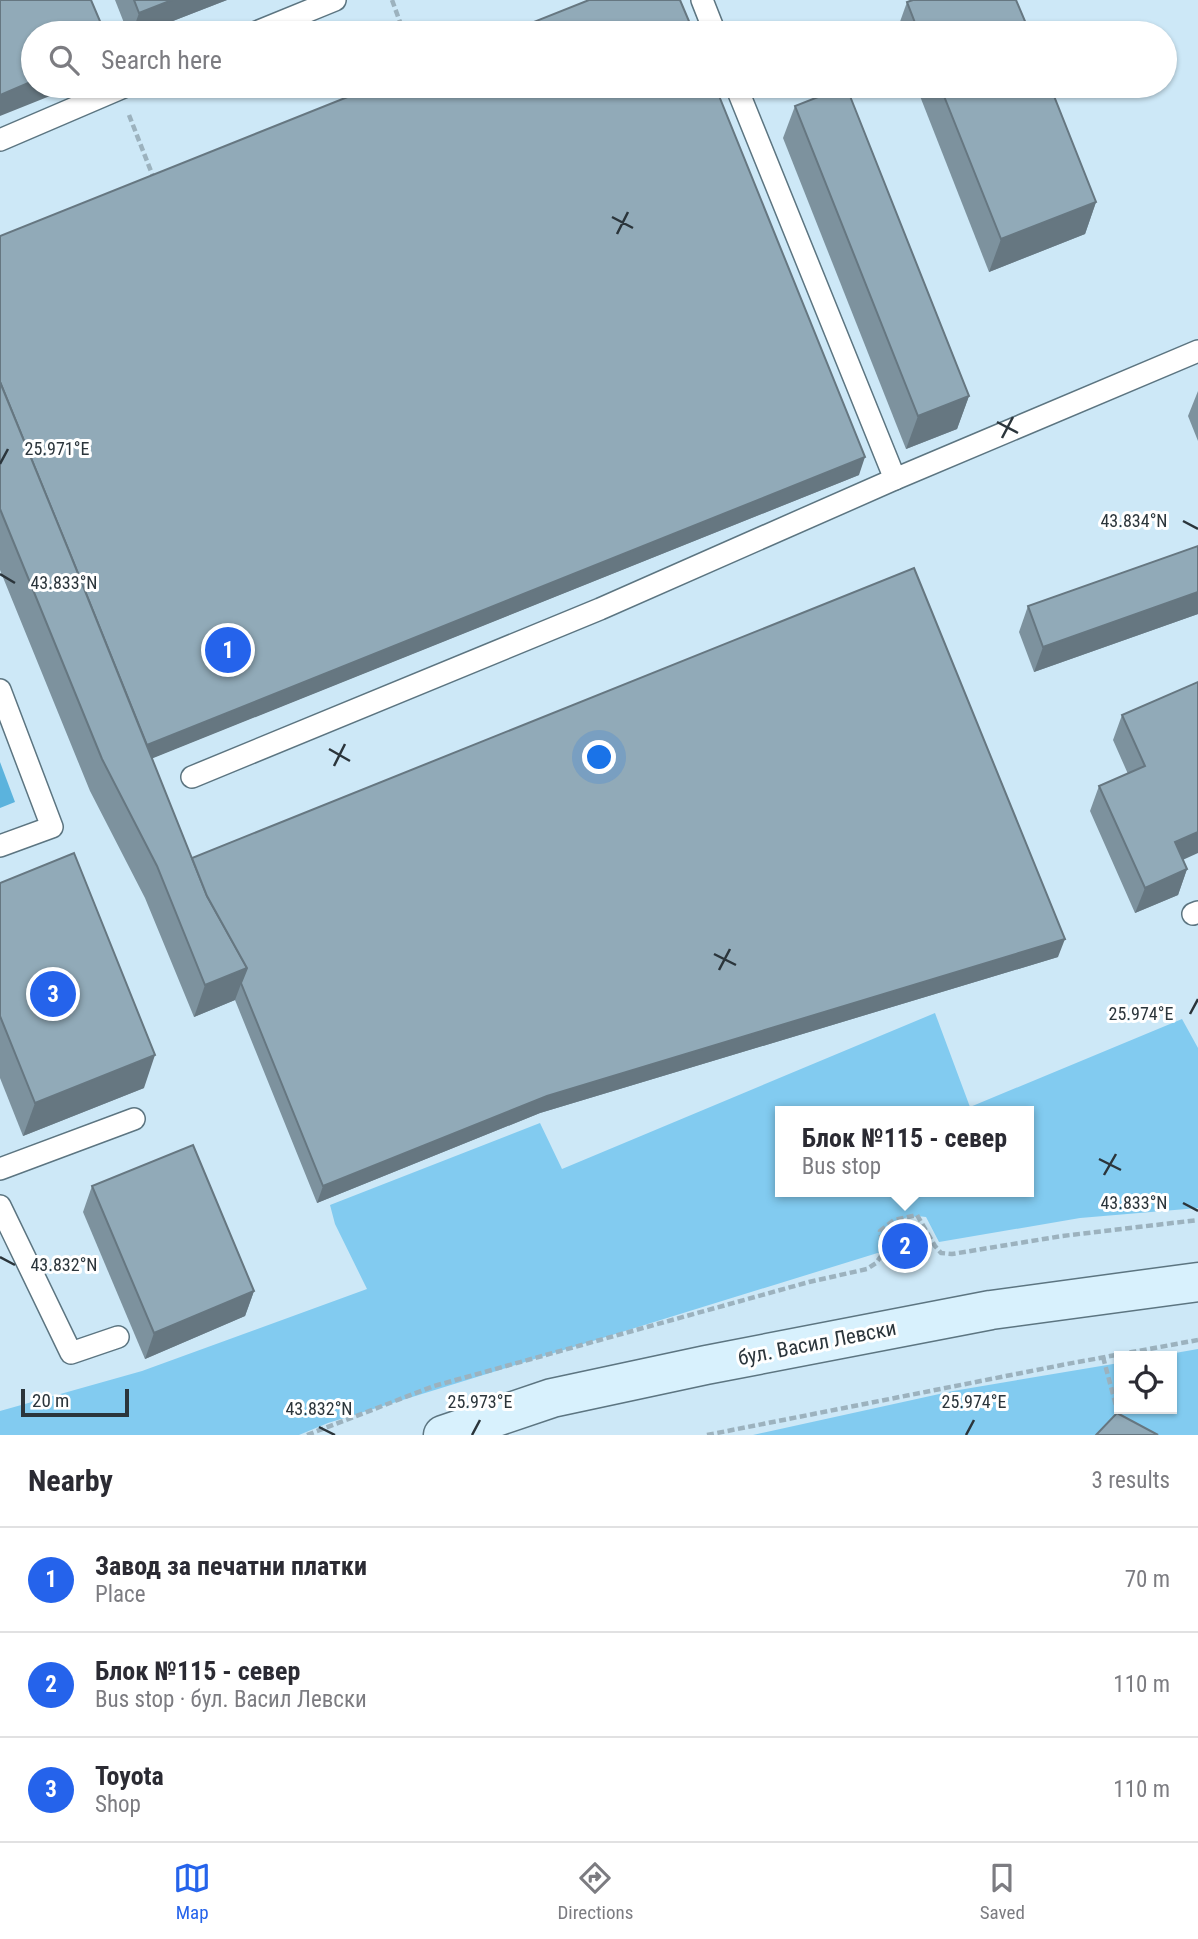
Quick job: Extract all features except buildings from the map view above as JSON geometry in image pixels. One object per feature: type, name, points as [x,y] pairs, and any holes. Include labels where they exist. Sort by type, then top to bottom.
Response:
[{"type":"main road","name":"бул. Васил Левски","points":[[443,1435],[552,1398],[706,1365],[991,1310],[1198,1282]]},
{"type":"lane","points":[[283,21],[335,0]]},
{"type":"lane","points":[[702,0],[710,21]]},
{"type":"lane","points":[[0,141],[97,98]]},
{"type":"lane","points":[[741,98],[895,479]]},
{"type":"lane","points":[[192,777],[600,610],[895,479],[1198,351]]},
{"type":"lane","points":[[0,690],[52,827],[0,846]]},
{"type":"lane","points":[[0,1169],[134,1119]]},
{"type":"lane","points":[[0,1206],[71,1353],[118,1337]]},
{"type":"path","points":[[392,0],[400,21]]},
{"type":"path","points":[[126,98],[158,188]]},
{"type":"path","points":[[307,1435],[433,1387],[809,1282],[867,1269],[876,1263],[884,1252],[880,1231],[894,1220],[917,1215],[941,1253],[952,1254],[1062,1236],[1198,1220]]},
{"type":"path","points":[[707,1435],[1198,1340]]},
{"type":"path","points":[[1103,1357],[1121,1422]]},
{"type":"shaded area","points":[[0,762],[15,802],[0,808]]},
{"type":"shaded area","points":[[935,1013],[970,1106],[775,1106],[775,1197],[1034,1197],[1034,1106],[972,1106],[1182,1019],[1198,1048],[1198,1208],[1080,1218],[939,1242],[926,1217],[902,1219],[881,1231],[884,1251],[328,1423],[299,1435],[0,1435],[0,1411],[142,1371],[367,1289],[335,1224],[330,1205],[540,1123],[562,1169]]},
{"type":"shaded area","points":[[1198,1349],[1198,1435],[753,1435],[953,1391],[1114,1364],[1114,1414],[1177,1414],[1177,1353]]},
{"type":"place","name":"Завод за печатни платки","points":[[228,650]]},
{"type":"place","name":"Toyota","points":[[53,994]]},
{"type":"place","name":"Блок №115 - север","points":[[905,1246]]}]
